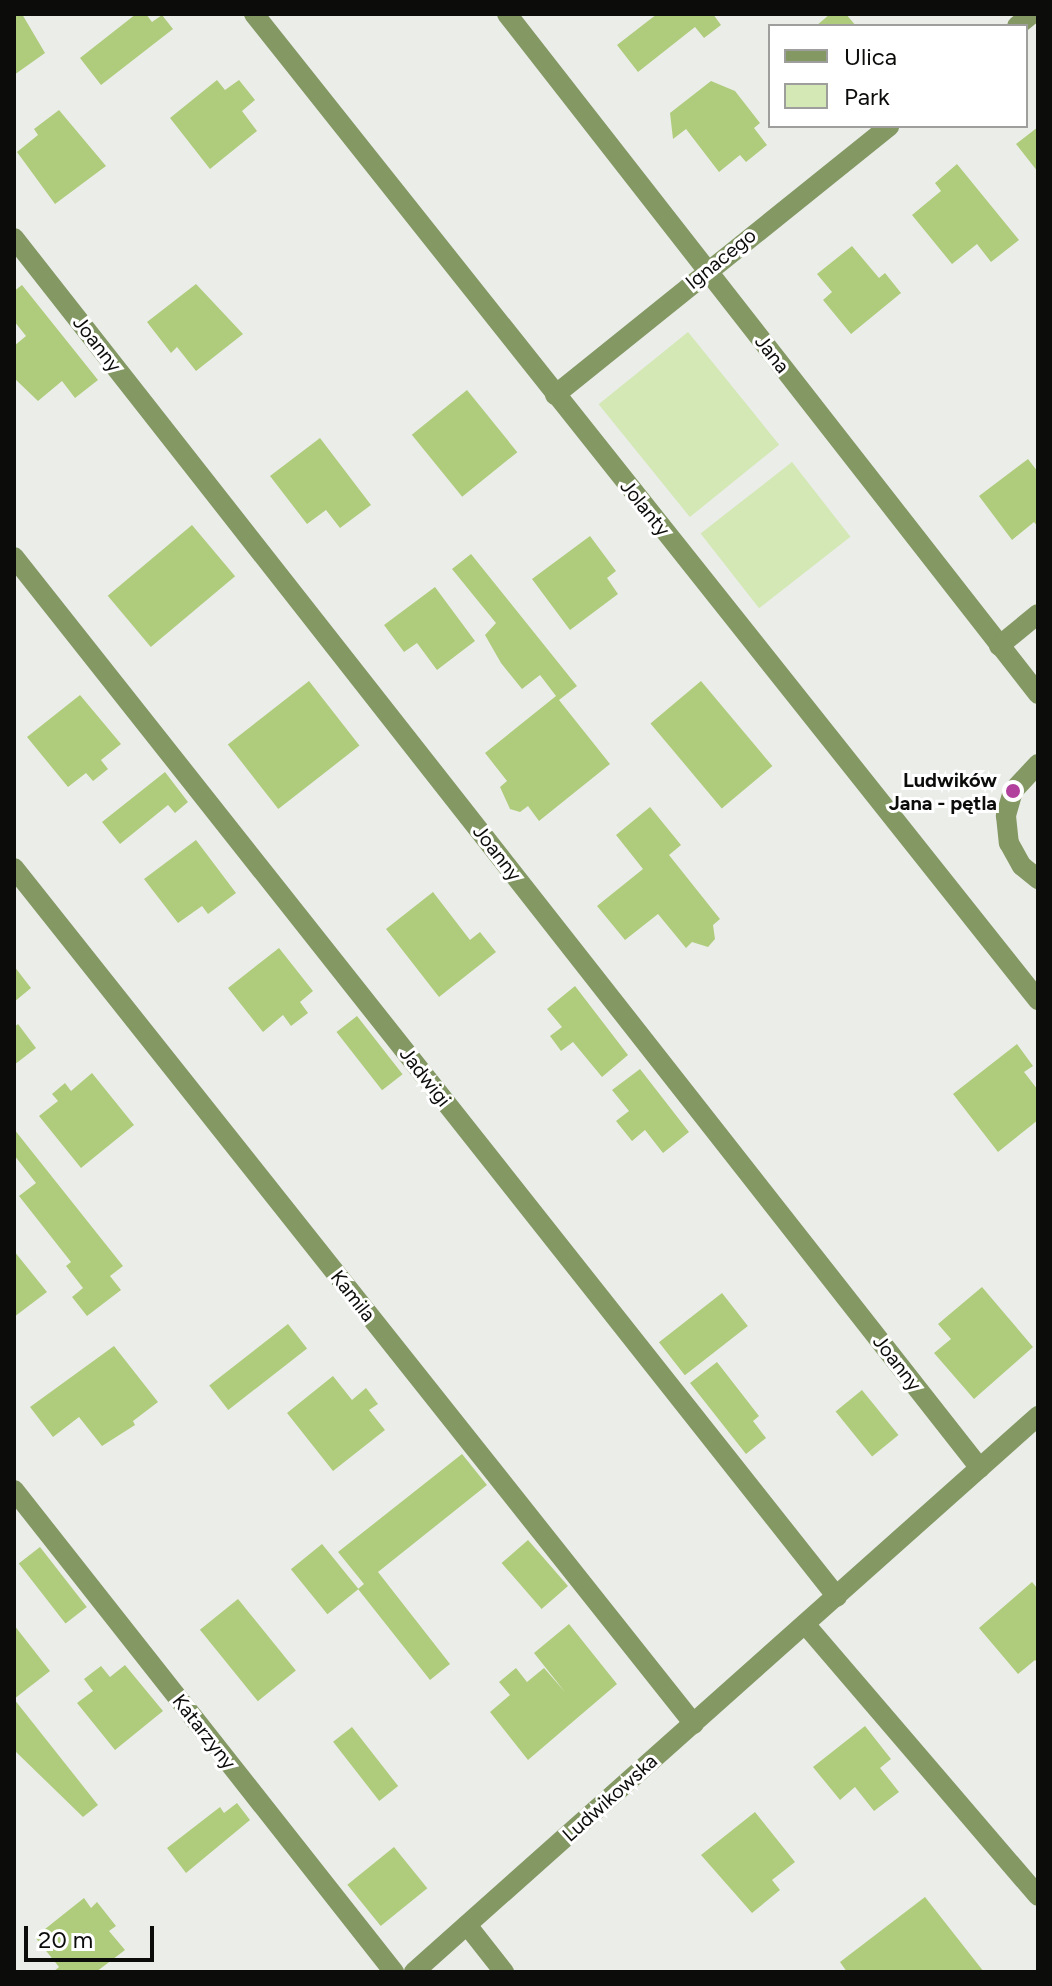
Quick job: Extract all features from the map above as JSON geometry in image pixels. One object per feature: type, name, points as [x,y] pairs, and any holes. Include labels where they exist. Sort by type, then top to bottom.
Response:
[{"type":"street","name":"Jolanty","points":[[254,14],[1038,1000]]},
{"type":"street","name":"Jana","points":[[507,14],[1038,694]]},
{"type":"street","name":"Ignacego","points":[[555,395],[706,270],[886,128]]},
{"type":"street","name":"Joanny","points":[[14,238],[980,1468]]},
{"type":"street","name":"Jadwigi","points":[[14,557],[837,1597]]},
{"type":"street","points":[[999,646],[1038,614]]},
{"type":"street","points":[[1038,764],[1013,791],[1006,816],[1009,843],[1022,866],[1038,879]]},
{"type":"street","name":"Kamila","points":[[14,868],[694,1724]]},
{"type":"street","name":"Ludwikowska","points":[[414,1972],[1038,1416]]},
{"type":"street","name":"Katarzyny","points":[[14,1490],[394,1972]]},
{"type":"street","points":[[805,1624],[1038,1896]]},
{"type":"street","points":[[467,1925],[504,1972]]},
{"type":"green space","points":[[688,332],[779,445],[690,517],[599,404]]},
{"type":"green space","points":[[792,462],[850,537],[759,608],[701,533]]},
{"type":"building","points":[[14,14],[22,14],[45,53],[14,75]]},
{"type":"building","points":[[136,14],[146,14],[152,22],[162,15],[173,29],[101,85],[80,58]]},
{"type":"building","points":[[657,14],[713,14],[721,25],[704,38],[695,27],[638,72],[617,45]]},
{"type":"building","points":[[830,14],[846,14],[854,24],[818,24]]},
{"type":"building","points":[[217,80],[225,90],[239,80],[255,100],[242,111],[257,131],[210,169],[170,118]]},
{"type":"building","points":[[711,81],[735,91],[760,123],[754,128],[767,145],[746,162],[740,155],[719,172],[686,129],[673,139],[670,113]]},
{"type":"building","points":[[59,110],[106,166],[55,204],[17,152],[38,135],[34,129]]},
{"type":"building","points":[[1038,127],[1038,172],[1016,144]]},
{"type":"building","points":[[957,164],[1019,240],[991,262],[977,244],[952,264],[912,215],[941,191],[935,183]]},
{"type":"building","points":[[852,246],[879,278],[885,273],[901,293],[851,334],[823,300],[832,292],[817,274]]},
{"type":"building","points":[[196,284],[243,334],[196,371],[177,347],[171,353],[147,322]]},
{"type":"building","points":[[22,285],[98,380],[75,398],[62,381],[38,401],[14,378],[14,346],[26,336],[14,321],[14,291]]},
{"type":"building","points":[[467,390],[517,452],[462,497],[412,435]]},
{"type":"building","points":[[320,438],[371,505],[340,528],[326,510],[307,524],[270,476]]},
{"type":"building","points":[[1028,459],[1038,472],[1038,527],[1034,522],[1012,540],[979,496]]},
{"type":"building","points":[[192,525],[235,576],[151,647],[108,596]]},
{"type":"building","points":[[590,536],[616,571],[607,578],[618,594],[570,630],[532,579]]},
{"type":"building","points":[[471,554],[577,686],[559,700],[610,764],[539,821],[528,806],[520,812],[510,809],[500,787],[507,781],[485,753],[556,696],[540,675],[522,689],[501,663],[485,635],[496,623],[452,569]]},
{"type":"building","points":[[435,587],[475,641],[437,670],[417,643],[404,652],[384,625]]},
{"type":"building","points":[[309,681],[359,746],[278,809],[228,744]]},
{"type":"building","points":[[701,681],[772,766],[722,808],[650,723]]},
{"type":"building","points":[[80,695],[121,744],[101,760],[108,769],[93,781],[86,773],[68,787],[27,737]]},
{"type":"building","points":[[165,772],[188,802],[175,813],[168,805],[120,844],[102,822]]},
{"type":"building","points":[[650,807],[681,845],[669,855],[720,919],[713,925],[715,939],[708,947],[692,942],[686,948],[658,914],[625,940],[597,906],[643,869],[616,835]]},
{"type":"building","points":[[196,840],[236,893],[208,914],[202,906],[178,923],[144,879]]},
{"type":"building","points":[[433,892],[470,940],[480,932],[496,952],[439,997],[386,929]]},
{"type":"building","points":[[279,948],[313,991],[300,1002],[308,1013],[291,1026],[283,1015],[263,1032],[228,988]]},
{"type":"building","points":[[14,966],[31,988],[14,1002]]},
{"type":"building","points":[[575,986],[628,1055],[602,1077],[573,1042],[561,1051],[550,1036],[562,1027],[547,1009]]},
{"type":"building","points":[[357,1016],[403,1074],[382,1090],[337,1032]]},
{"type":"building","points":[[18,1024],[36,1048],[14,1065],[14,1027]]},
{"type":"building","points":[[1017,1044],[1033,1066],[1024,1072],[1038,1090],[1038,1120],[998,1152],[953,1094]]},
{"type":"building","points":[[640,1069],[689,1132],[663,1153],[645,1130],[632,1141],[616,1121],[629,1111],[612,1090]]},
{"type":"building","points":[[92,1073],[134,1125],[81,1168],[39,1116],[58,1101],[52,1094],[65,1083],[71,1091]]},
{"type":"building","points":[[14,1129],[123,1266],[110,1276],[121,1290],[87,1316],[72,1297],[83,1288],[66,1266],[71,1262],[19,1196],[36,1183],[14,1155]]},
{"type":"building","points":[[14,1251],[47,1292],[14,1317]]},
{"type":"building","points":[[982,1287],[1033,1347],[974,1399],[934,1353],[951,1339],[938,1324]]},
{"type":"building","points":[[722,1293],[748,1326],[685,1375],[659,1342]]},
{"type":"building","points":[[288,1324],[307,1348],[228,1410],[209,1386]]},
{"type":"building","points":[[114,1346],[158,1402],[133,1421],[135,1425],[102,1446],[79,1417],[53,1437],[30,1407]]},
{"type":"building","points":[[717,1362],[759,1416],[753,1421],[766,1438],[746,1454],[690,1383]]},
{"type":"building","points":[[333,1376],[352,1400],[366,1388],[378,1404],[369,1410],[385,1430],[333,1471],[287,1413]]},
{"type":"building","points":[[862,1390],[899,1435],[872,1456],[836,1411]]},
{"type":"building","points":[[462,1454],[487,1485],[378,1572],[450,1664],[430,1680],[358,1589],[364,1584],[338,1552]]},
{"type":"building","points":[[528,1540],[568,1586],[542,1609],[502,1563]]},
{"type":"building","points":[[322,1544],[359,1589],[327,1614],[291,1569]]},
{"type":"building","points":[[40,1547],[87,1607],[66,1624],[19,1564]]},
{"type":"building","points":[[1032,1582],[1038,1589],[1038,1663],[1035,1660],[1018,1674],[979,1628]]},
{"type":"building","points":[[238,1599],[296,1670],[258,1701],[200,1630]]},
{"type":"building","points":[[569,1624],[617,1684],[528,1760],[490,1712],[510,1695],[499,1682],[516,1668],[527,1682],[544,1668],[565,1692],[534,1653]]},
{"type":"building","points":[[14,1625],[50,1671],[14,1699]]},
{"type":"building","points":[[125,1665],[163,1711],[115,1750],[77,1703],[93,1691],[84,1679],[101,1666],[110,1677]]},
{"type":"building","points":[[14,1699],[98,1805],[83,1817],[14,1750]]},
{"type":"building","points":[[865,1726],[891,1759],[880,1768],[899,1792],[874,1811],[855,1787],[840,1800],[813,1767]]},
{"type":"building","points":[[352,1727],[398,1786],[379,1801],[333,1742]]},
{"type":"building","points":[[237,1803],[250,1820],[186,1873],[167,1848],[220,1807],[224,1813]]},
{"type":"building","points":[[755,1812],[795,1862],[772,1880],[780,1890],[752,1913],[701,1855]]},
{"type":"building","points":[[394,1847],[427,1888],[381,1926],[347,1885]]},
{"type":"building","points":[[925,1897],[984,1972],[847,1972],[840,1962]]},
{"type":"building","points":[[84,1898],[91,1908],[97,1902],[116,1926],[109,1931],[125,1950],[96,1972],[53,1972],[59,1967],[35,1937]]},
{"type":"place","name":"Ludwików Jana - pętla","points":[[1013,791]]}]
